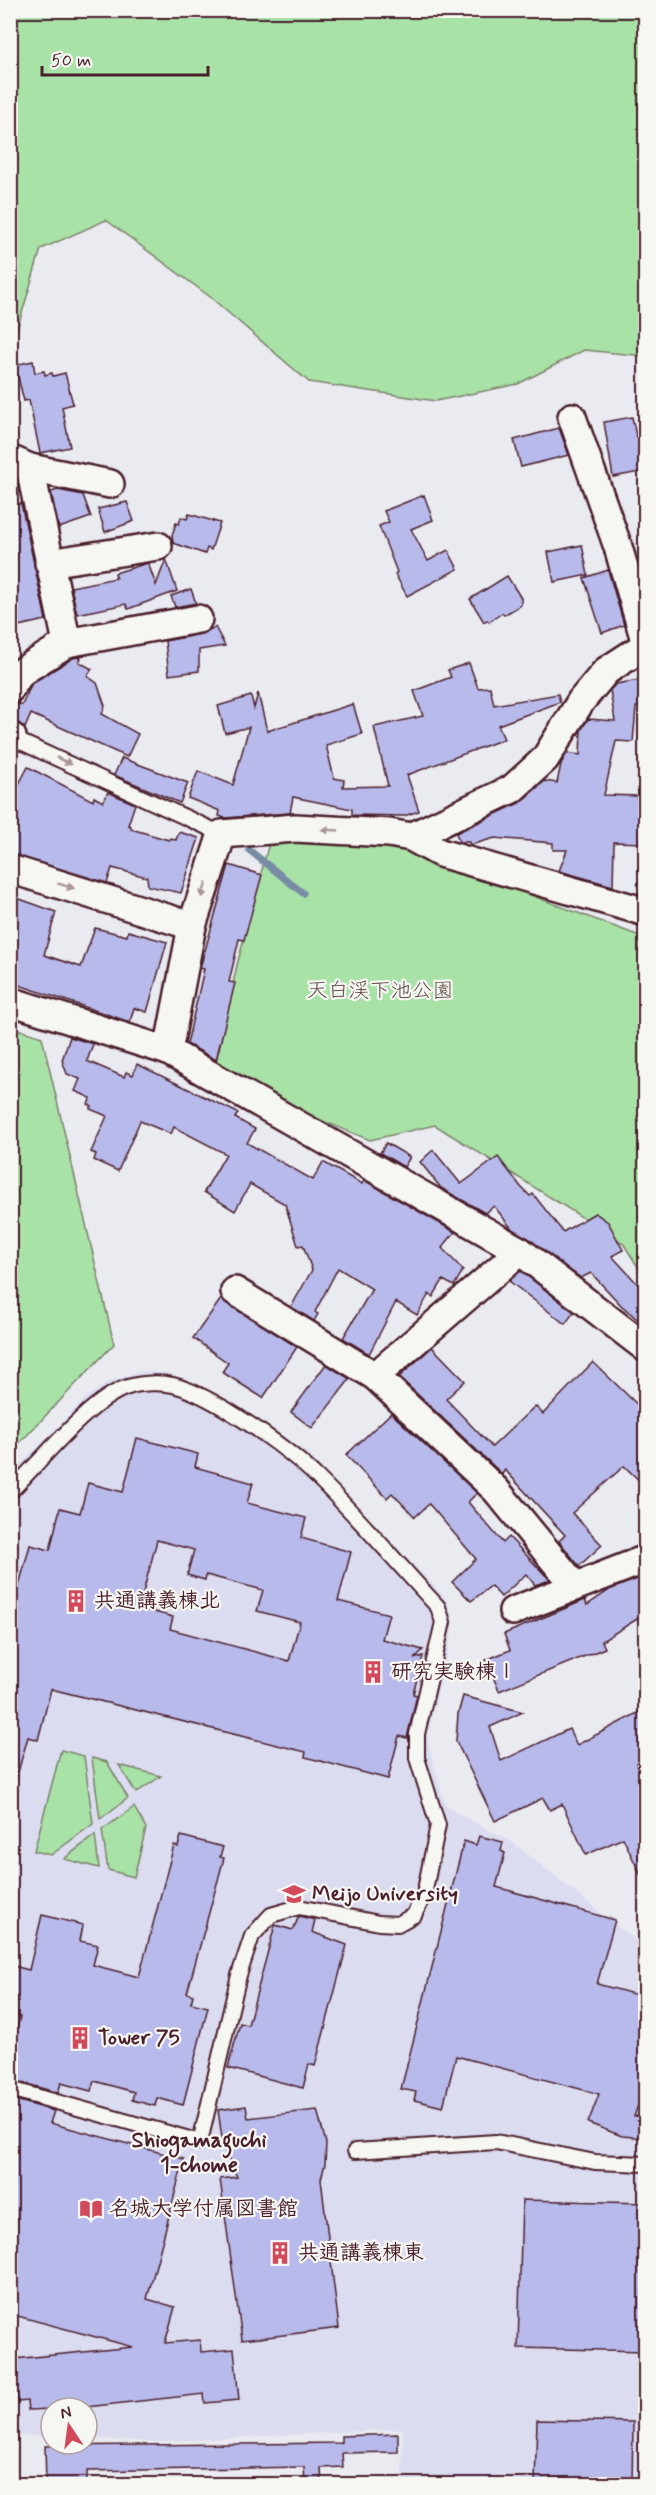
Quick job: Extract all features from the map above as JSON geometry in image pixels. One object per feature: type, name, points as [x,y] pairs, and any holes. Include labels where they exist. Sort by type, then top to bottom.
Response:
[{"type":"street","points":[[400,835],[512,789],[545,759],[581,701],[606,671],[645,645],[618,547],[572,417]]},
{"type":"street","points":[[67,643],[49,563],[20,463],[110,484]]},
{"type":"street","points":[[49,563],[158,546]]},
{"type":"street","points":[[10,689],[21,672],[67,643],[198,619]]},
{"type":"street","points":[[168,1051],[192,926],[222,834],[295,828],[400,835],[440,853],[645,912]]},
{"type":"street","points":[[10,869],[192,926]]},
{"type":"street","points":[[10,1000],[168,1051],[520,1251],[645,1348]]},
{"type":"street","points":[[375,1376],[520,1251]]},
{"type":"street","points":[[235,1291],[375,1376],[496,1490],[575,1586]]},
{"type":"street","points":[[513,1611],[645,1559]]},
{"type":"lane","points":[[11,738],[222,834]]},
{"type":"lane","points":[[10,1492],[89,1411],[106,1398],[128,1387],[172,1385],[198,1395],[260,1432],[316,1476],[438,1607],[443,1622],[416,1747],[438,1825],[424,1895],[414,1915],[398,1924],[379,1923],[299,1906],[271,1915],[252,1936],[239,1975],[200,2142],[10,2089]]},
{"type":"lane","points":[[355,2151],[496,2142],[595,2162],[645,2164]]},
{"type":"shaded area","name":"Meijo University","points":[[140,1372],[169,1373],[230,1402],[305,1451],[446,1599],[452,1618],[451,1638],[427,1738],[445,1805],[512,1842],[645,1948],[645,2484],[402,2484],[403,2429],[151,2442],[99,2439],[99,2396],[39,2396],[39,2436],[11,2435],[10,1475],[87,1397],[110,1381]]},
{"type":"green space","points":[[11,10],[645,11],[645,356],[584,350],[518,384],[436,401],[309,382],[209,296],[106,220],[41,249],[11,350]]},
{"type":"green space","name":"天白渓下池公園","points":[[270,839],[386,841],[645,938],[645,1278],[623,1243],[435,1125],[370,1140],[213,1077],[237,965]]},
{"type":"green space","points":[[11,1027],[42,1037],[114,1344],[11,1452]]},
{"type":"green space","points":[[61,1750],[84,1756],[93,1824],[51,1855],[34,1851]]},
{"type":"green space","points":[[92,1758],[107,1762],[128,1798],[100,1819]]},
{"type":"green space","points":[[119,1765],[161,1776],[136,1793]]},
{"type":"green space","points":[[134,1807],[146,1828],[134,1877],[108,1870],[102,1830]]},
{"type":"green space","points":[[95,1835],[99,1868],[64,1859]]},
{"type":"building","points":[[33,361],[35,373],[44,371],[45,375],[52,373],[53,376],[65,373],[73,404],[62,407],[70,447],[40,453],[29,400],[24,401],[15,365]]},
{"type":"building","points":[[632,417],[636,436],[645,434],[645,471],[613,477],[604,422]]},
{"type":"building","points":[[559,428],[569,455],[521,467],[514,440]]},
{"type":"building","points":[[58,490],[83,495],[91,517],[59,528],[51,492]]},
{"type":"building","points":[[424,495],[433,520],[411,529],[428,561],[448,550],[458,569],[407,596],[395,574],[397,572],[379,526],[389,522],[384,511]]},
{"type":"building","points":[[127,502],[134,521],[105,532],[98,509]]},
{"type":"building","points":[[21,503],[46,620],[18,626],[10,578],[10,507]]},
{"type":"building","points":[[189,514],[220,523],[211,550],[207,548],[205,554],[173,543],[172,535],[176,523],[179,524],[181,517],[187,519]]},
{"type":"building","points":[[582,545],[588,575],[554,582],[548,552]]},
{"type":"building","points":[[166,559],[177,591],[128,609],[126,604],[77,614],[71,587],[116,578],[115,573],[148,563],[156,585]]},
{"type":"building","points":[[608,570],[624,625],[602,633],[584,578]]},
{"type":"building","points":[[507,576],[521,598],[521,605],[504,615],[502,613],[489,622],[487,620],[484,622],[470,599]]},
{"type":"building","points":[[191,589],[196,603],[175,607],[171,596]]},
{"type":"building","points":[[215,627],[225,646],[199,650],[199,671],[169,675],[165,641],[201,634]]},
{"type":"building","points":[[73,658],[81,658],[79,662],[92,669],[87,676],[97,683],[105,706],[102,714],[138,734],[127,757],[31,714],[25,728],[17,722],[10,722],[16,703],[22,705],[32,683]]},
{"type":"building","points":[[469,663],[478,688],[490,687],[494,705],[558,694],[560,702],[498,725],[504,739],[407,775],[419,811],[404,816],[352,815],[352,809],[293,797],[290,813],[225,818],[219,816],[220,811],[188,798],[198,771],[233,785],[249,727],[225,733],[218,706],[251,696],[254,708],[258,693],[267,731],[353,704],[362,734],[326,745],[334,778],[344,780],[343,787],[388,786],[374,727],[423,716],[414,691],[451,677],[448,670]]},
{"type":"building","points":[[645,679],[645,706],[636,707],[633,742],[616,741],[604,795],[638,796],[637,800],[645,800],[645,843],[614,842],[613,886],[559,871],[567,850],[553,850],[553,843],[495,838],[470,845],[469,842],[459,842],[456,833],[519,803],[545,781],[557,783],[561,764],[567,753],[580,755],[581,730],[588,719],[615,721],[610,690],[616,684]]},
{"type":"building","points":[[122,758],[188,783],[180,803],[114,775]]},
{"type":"building","points":[[28,767],[93,801],[94,797],[103,802],[108,792],[135,804],[128,825],[131,829],[169,840],[170,838],[176,840],[179,832],[199,838],[181,893],[148,886],[147,877],[112,868],[107,883],[10,854],[10,813],[15,804],[10,801]]},
{"type":"building","points":[[229,865],[262,875],[244,940],[239,939],[229,982],[235,983],[216,1060],[187,1044],[204,969],[200,968]]},
{"type":"building","points":[[17,898],[56,912],[44,955],[81,967],[95,928],[127,936],[128,931],[167,942],[147,1012],[134,1008],[130,1022],[10,982],[10,919]]},
{"type":"building","points":[[70,1037],[93,1044],[87,1061],[124,1077],[126,1072],[133,1075],[137,1064],[238,1113],[235,1118],[255,1129],[247,1143],[313,1180],[323,1162],[362,1184],[364,1180],[455,1232],[442,1248],[463,1270],[454,1286],[443,1280],[433,1297],[429,1294],[417,1315],[396,1302],[369,1354],[343,1338],[372,1289],[338,1268],[315,1312],[318,1314],[314,1321],[291,1307],[312,1270],[303,1245],[298,1246],[285,1204],[250,1184],[235,1211],[204,1192],[226,1154],[174,1127],[171,1134],[140,1121],[118,1171],[94,1160],[96,1154],[91,1152],[107,1116],[90,1109],[92,1106],[88,1104],[91,1098],[75,1091],[80,1079],[67,1074],[62,1060]]},
{"type":"building","points":[[386,1143],[410,1157],[404,1167],[380,1153]]},
{"type":"building","points":[[433,1150],[461,1184],[498,1157],[521,1187],[530,1196],[533,1194],[563,1232],[595,1213],[608,1222],[623,1250],[612,1256],[645,1292],[645,1326],[621,1305],[591,1273],[581,1278],[512,1229],[494,1206],[485,1213],[441,1188],[420,1162]]},
{"type":"building","points":[[521,1271],[574,1312],[565,1324],[509,1281]]},
{"type":"building","points":[[221,1299],[297,1347],[263,1398],[222,1372],[228,1363],[193,1338]]},
{"type":"building","points":[[432,1347],[465,1381],[446,1399],[492,1447],[535,1406],[543,1414],[593,1362],[645,1412],[645,1486],[624,1466],[572,1513],[602,1545],[579,1566],[559,1541],[565,1535],[505,1470],[502,1474],[399,1377]]},
{"type":"building","points":[[326,1364],[350,1379],[312,1428],[291,1412]]},
{"type":"building","points":[[391,1413],[477,1493],[468,1502],[503,1543],[509,1537],[550,1580],[535,1585],[526,1574],[501,1597],[491,1586],[471,1601],[452,1582],[476,1559],[429,1504],[415,1517],[392,1493],[387,1498],[346,1455]]},
{"type":"building","name":"共通講義棟北","points":[[137,1438],[198,1454],[195,1467],[253,1483],[247,1503],[306,1518],[301,1538],[351,1552],[338,1601],[389,1614],[382,1639],[423,1650],[414,1659],[423,1656],[413,1694],[417,1695],[407,1738],[399,1736],[388,1779],[305,1757],[306,1752],[51,1689],[38,1740],[28,1737],[16,1779],[10,1779],[10,1587],[18,1589],[30,1545],[50,1550],[60,1508],[80,1513],[88,1483],[123,1492]],"holes":[[[157,1540],[194,1550],[187,1575],[205,1580],[206,1575],[263,1590],[257,1611],[300,1622],[289,1661],[170,1629],[173,1617],[139,1608]]]},
{"type":"building","points":[[645,1576],[645,1614],[602,1641],[605,1648],[499,1691],[486,1660],[510,1650],[504,1634],[585,1600],[587,1605],[611,1589]]},
{"type":"building","points":[[463,1696],[523,1712],[490,1727],[501,1761],[569,1729],[577,1745],[645,1709],[645,1759],[637,1763],[645,1781],[645,1884],[623,1838],[586,1855],[562,1804],[550,1810],[543,1798],[495,1821],[456,1741],[458,1714]]},
{"type":"building","points":[[181,1836],[223,1847],[220,1857],[224,1858],[187,1993],[193,1995],[191,2003],[208,2007],[183,2105],[157,2098],[155,2106],[132,2100],[134,2092],[94,2081],[91,2091],[61,2083],[58,2093],[17,2081],[21,2063],[10,2060],[10,2052],[20,2017],[10,2014],[10,1965],[29,1970],[42,1915],[83,1925],[80,1941],[98,1945],[93,1965],[139,1977],[174,1845],[178,1847]]},
{"type":"building","points":[[479,1836],[503,1842],[501,1851],[505,1853],[496,1887],[615,1920],[597,1984],[645,1997],[645,2087],[634,2116],[645,2117],[645,2138],[622,2136],[588,2123],[599,2094],[456,2056],[443,2107],[414,2100],[416,2092],[401,2089],[464,1841],[476,1845]]},
{"type":"building","points":[[299,1916],[315,1920],[312,1932],[347,1945],[315,2066],[309,2064],[303,2088],[228,2068],[240,2023],[248,2025],[275,1925],[293,1930]]},
{"type":"building","points":[[12,2099],[54,2111],[50,2123],[184,2159],[147,2299],[175,2307],[165,2343],[200,2340],[201,2352],[234,2349],[239,2400],[205,2403],[204,2394],[99,2406],[99,2396],[39,2396],[39,2410],[28,2410],[27,2401],[18,2402],[14,2359],[133,2347],[10,2314]]},
{"type":"building","name":"共通講義棟東","points":[[246,2106],[248,2118],[317,2110],[326,2143],[325,2164],[321,2179],[339,2328],[242,2340],[220,2179],[237,2177],[223,2145],[218,2110]]},
{"type":"building","points":[[522,2200],[645,2203],[645,2351],[518,2348]]},
{"type":"building","points":[[537,2420],[633,2422],[632,2484],[535,2484]]},
{"type":"building","points":[[398,2434],[398,2452],[342,2453],[343,2467],[321,2468],[322,2484],[305,2484],[304,2467],[87,2471],[87,2484],[46,2484],[45,2456],[99,2456],[99,2445],[341,2443],[341,2436]]},
{"type":"waterway","points":[[249,850],[303,893]]},
{"type":"place","name":"共通講義棟北","points":[[76,1601]]},
{"type":"place","name":"研究実験棟Ⅰ","points":[[373,1672]]},
{"type":"place","name":"Meijo University","points":[[294,1894]]},
{"type":"place","name":"Tower 75","points":[[80,2038]]},
{"type":"place","name":"名城大学付属図書館","points":[[91,2209]]},
{"type":"place","name":"共通講義棟東","points":[[280,2253]]},
{"type":"district","name":"Shiogamaguchi 1-chome","points":[[199,2154]]}]
